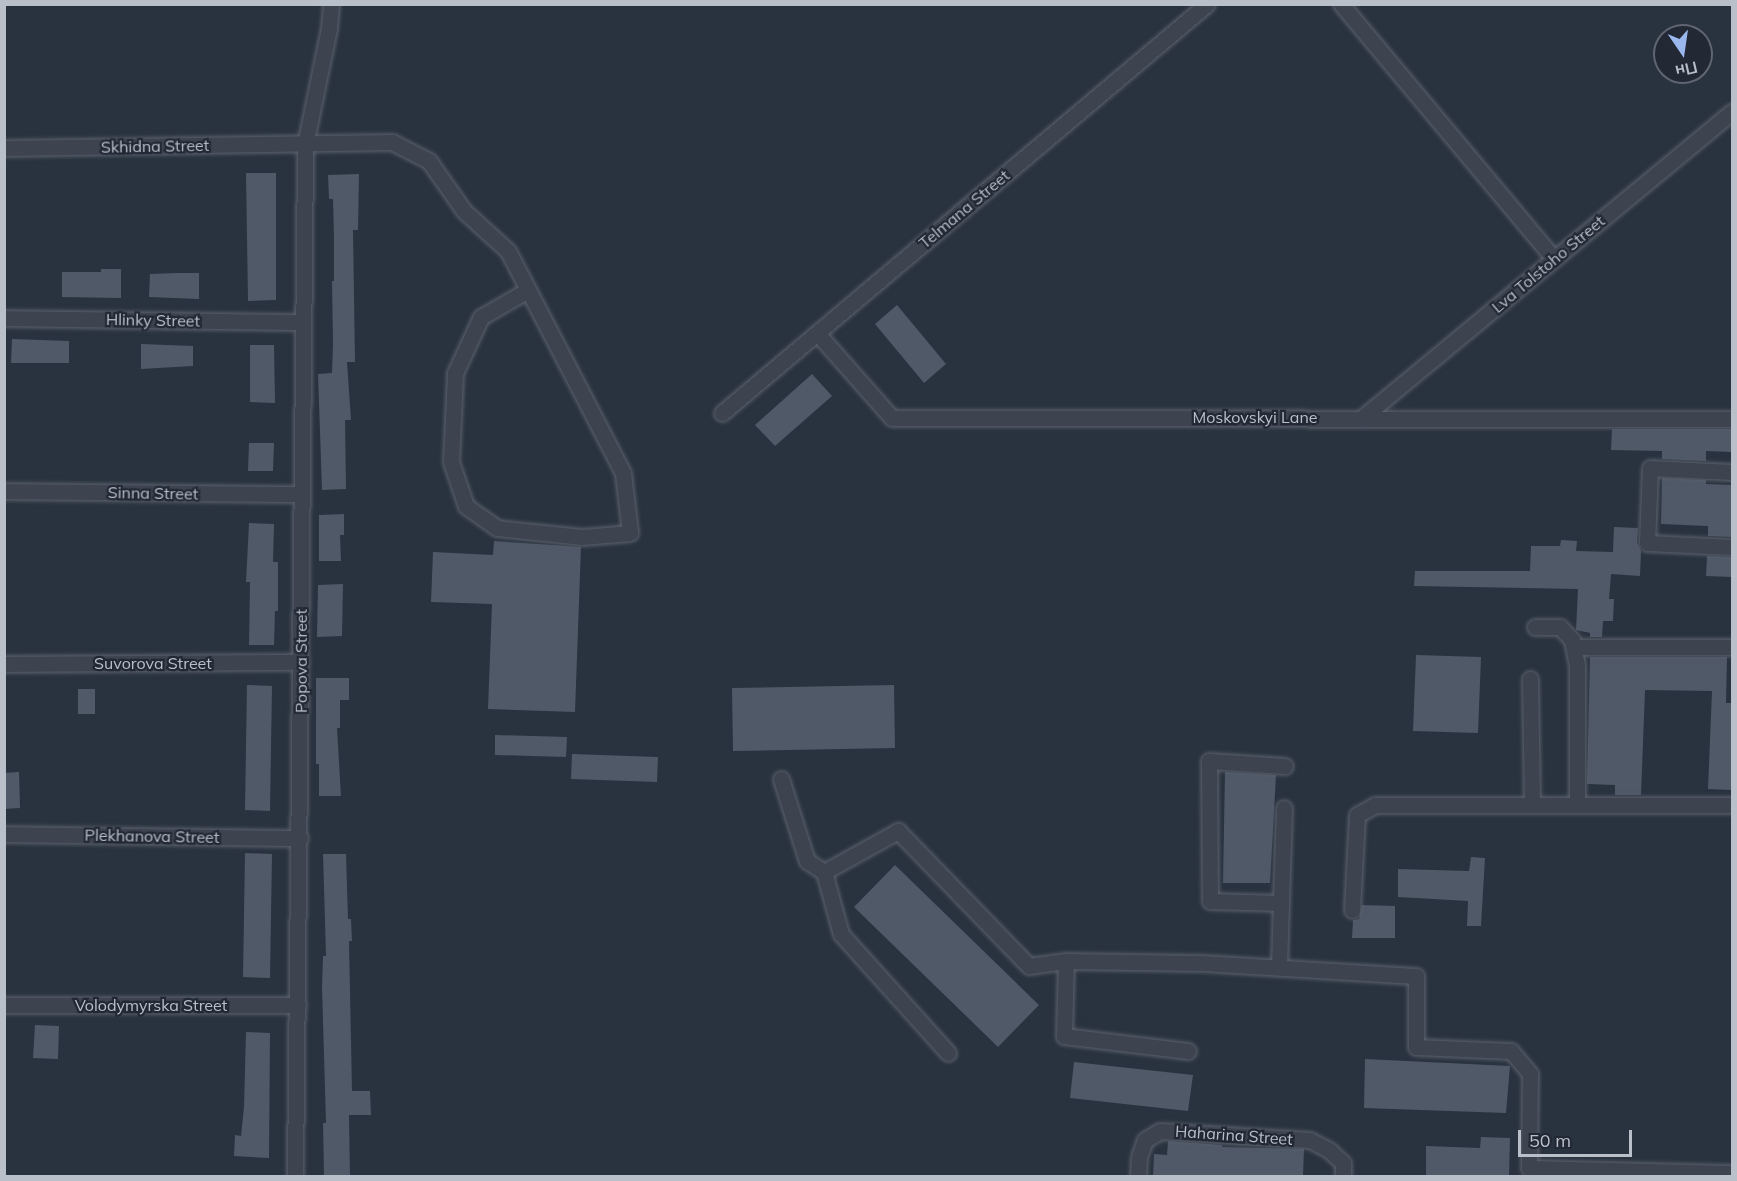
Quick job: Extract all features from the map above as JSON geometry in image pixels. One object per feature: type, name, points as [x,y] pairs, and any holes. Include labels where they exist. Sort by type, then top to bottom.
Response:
[{"type":"street","name":"Popova Street","points":[[295,1176],[305,145],[329,28],[331,4]]},
{"type":"street","name":"Telmana Street","points":[[722,413],[1207,4]]},
{"type":"street","points":[[1341,4],[1554,259]]},
{"type":"street","name":"Lva Tolstoho Street","points":[[1363,417],[1732,112]]},
{"type":"street","name":"Skhidna Street","points":[[4,148],[392,142],[429,161],[464,212],[508,251],[623,473],[630,533],[582,537],[497,528],[466,506],[451,462],[455,374],[481,317],[528,290]]},
{"type":"street","name":"Hlinky Street","points":[[4,318],[302,322]]},
{"type":"street","name":"Moskovskyi Lane","points":[[817,333],[892,418],[1732,419]]},
{"type":"street","points":[[1732,472],[1650,468],[1647,543],[1732,547]]},
{"type":"street","name":"Sinna Street","points":[[4,491],[301,494]]},
{"type":"street","points":[[1535,627],[1560,627],[1572,640],[1574,647],[1577,665],[1577,804]]},
{"type":"street","points":[[1574,647],[1732,647]]},
{"type":"street","name":"Suvorova Street","points":[[4,664],[301,662]]},
{"type":"street","points":[[1530,679],[1532,804]]},
{"type":"street","points":[[1281,903],[1210,901],[1209,761],[1285,766]]},
{"type":"street","points":[[782,779],[807,861],[824,872],[841,934],[948,1053]]},
{"type":"street","points":[[1352,910],[1357,815],[1375,805],[1577,804],[1723,807],[1732,805]]},
{"type":"street","points":[[1279,966],[1284,808]]},
{"type":"street","points":[[824,872],[898,831],[1029,966],[1066,961],[1279,966],[1416,976],[1416,1047],[1512,1050],[1530,1074],[1529,1168],[1732,1173]]},
{"type":"street","name":"Plekhanova Street","points":[[4,834],[300,838]]},
{"type":"street","points":[[1066,961],[1064,1036],[1188,1051]]},
{"type":"street","name":"Volodymyrska Street","points":[[4,1005],[298,1005]]},
{"type":"street","name":"Haharina Street","points":[[1138,1176],[1139,1157],[1145,1140],[1160,1131],[1310,1140],[1329,1150],[1343,1163],[1343,1176]]},
{"type":"building","points":[[246,173],[276,173],[276,300],[248,301]]},
{"type":"building","points":[[359,174],[358,230],[353,230],[355,362],[347,362],[351,420],[345,420],[346,489],[322,490],[318,374],[332,373],[333,343],[333,199],[329,199],[328,175]]},
{"type":"building","points":[[101,269],[121,269],[121,298],[62,297],[62,272],[101,272]]},
{"type":"building","points":[[199,273],[199,299],[149,297],[150,274]]},
{"type":"building","points":[[897,305],[946,364],[924,383],[875,324]]},
{"type":"building","points":[[12,339],[69,341],[69,363],[11,363]]},
{"type":"building","points":[[141,344],[193,346],[193,366],[141,369]]},
{"type":"building","points":[[250,345],[274,345],[275,403],[250,402]]},
{"type":"building","points":[[812,374],[832,396],[775,446],[755,425]]},
{"type":"building","points":[[1612,429],[1732,429],[1732,452],[1706,451],[1706,461],[1662,459],[1662,451],[1611,450]]},
{"type":"building","points":[[249,443],[274,443],[273,471],[248,471]]},
{"type":"building","points":[[1662,478],[1706,480],[1706,484],[1732,485],[1732,537],[1708,536],[1708,526],[1661,524]]},
{"type":"building","points":[[344,514],[344,535],[340,535],[341,561],[319,561],[319,515]]},
{"type":"building","points":[[249,523],[274,524],[273,562],[278,562],[278,611],[275,611],[274,645],[249,645],[250,582],[246,582]]},
{"type":"building","points":[[1614,527],[1638,528],[1637,543],[1641,551],[1640,576],[1611,574],[1609,599],[1614,599],[1613,621],[1603,621],[1602,637],[1590,637],[1590,633],[1576,630],[1578,589],[1414,586],[1415,571],[1530,571],[1531,546],[1560,546],[1561,540],[1577,541],[1576,551],[1613,552]]},
{"type":"building","points":[[494,541],[581,547],[575,712],[488,709],[492,604],[431,602],[433,552],[493,555]]},
{"type":"building","points":[[1707,556],[1732,557],[1732,577],[1706,576]]},
{"type":"building","points":[[343,584],[342,636],[317,637],[318,585]]},
{"type":"building","points":[[1416,655],[1481,657],[1478,733],[1413,731]]},
{"type":"building","points":[[1590,657],[1727,657],[1726,703],[1732,703],[1732,790],[1708,789],[1712,691],[1645,690],[1641,795],[1615,795],[1615,785],[1587,784]]},
{"type":"building","points":[[316,678],[349,678],[349,700],[340,700],[340,728],[337,728],[341,796],[319,796],[319,764],[316,764]]},
{"type":"building","points":[[247,685],[272,686],[270,811],[245,810]]},
{"type":"building","points":[[894,685],[895,748],[733,751],[732,688]]},
{"type":"building","points":[[78,689],[95,689],[95,714],[78,714]]},
{"type":"building","points":[[495,735],[567,737],[566,757],[495,755]]},
{"type":"building","points":[[572,754],[658,757],[657,782],[571,779]]},
{"type":"building","points":[[19,772],[20,808],[4,809],[4,773]]},
{"type":"building","points":[[1225,772],[1276,775],[1270,883],[1223,883]]},
{"type":"building","points":[[245,853],[272,854],[270,978],[243,977]]},
{"type":"building","points":[[323,854],[346,854],[348,919],[351,919],[352,941],[349,941],[352,1091],[370,1091],[371,1115],[349,1115],[350,1176],[324,1176],[323,1123],[326,1123],[322,987],[323,956],[326,956]]},
{"type":"building","points":[[1471,857],[1485,858],[1481,926],[1467,926],[1468,901],[1398,897],[1398,869],[1469,871]]},
{"type":"building","points":[[895,865],[1039,1005],[998,1047],[854,907]]},
{"type":"building","points":[[1362,905],[1395,906],[1395,938],[1352,938],[1353,920],[1359,919]]},
{"type":"building","points":[[35,1025],[59,1026],[58,1059],[33,1058]]},
{"type":"building","points":[[246,1032],[270,1033],[269,1158],[234,1156],[235,1135],[241,1136],[244,1107]]},
{"type":"building","points":[[1365,1059],[1510,1066],[1506,1113],[1364,1108]]},
{"type":"building","points":[[1074,1062],[1193,1075],[1188,1111],[1070,1098]]},
{"type":"building","points":[[1481,1137],[1510,1138],[1509,1176],[1426,1176],[1426,1146],[1480,1148]]},
{"type":"building","points":[[1168,1141],[1222,1145],[1222,1147],[1304,1149],[1303,1176],[1153,1176],[1154,1154],[1167,1155]]}]
